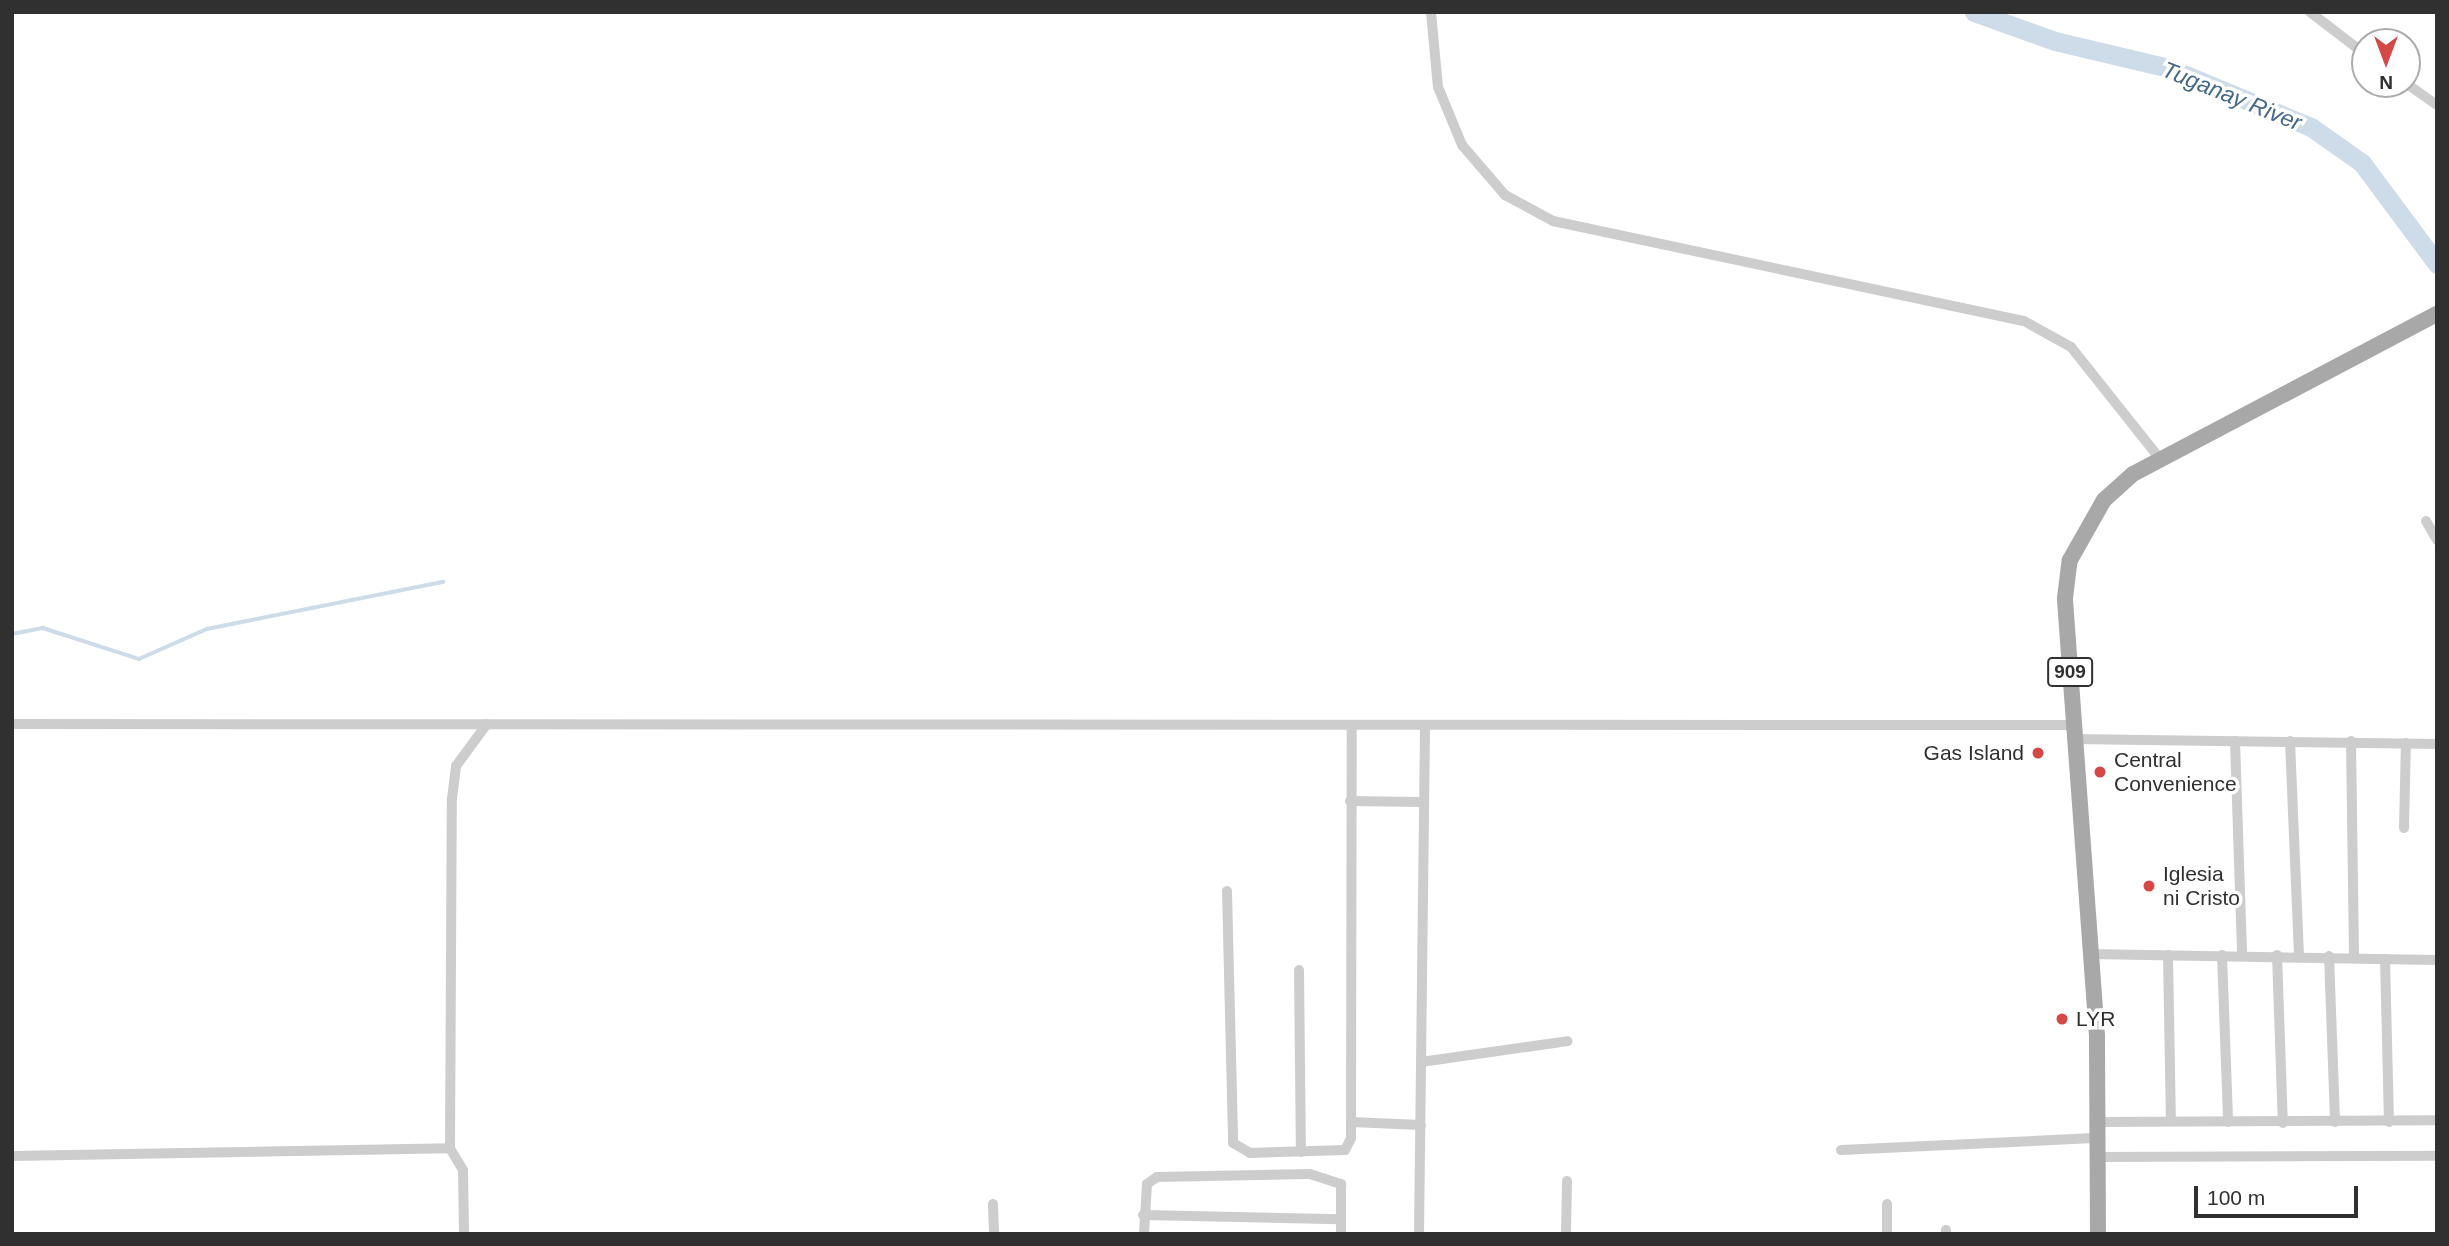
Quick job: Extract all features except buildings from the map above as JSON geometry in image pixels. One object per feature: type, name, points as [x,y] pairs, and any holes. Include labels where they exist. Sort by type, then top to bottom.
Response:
[{"type":"main road","name":"909","points":[[2098,1234],[2100,1130],[2065,598],[2070,560],[2104,500],[2160,459],[2437,314]]},
{"type":"street","points":[[1432,12],[1438,87],[1462,145],[1505,195],[1553,221],[2024,321],[2071,348],[2160,459]]},
{"type":"street","points":[[2309,12],[2351,44]]},
{"type":"street","points":[[2421,94],[2437,105]]},
{"type":"street","points":[[2426,521],[2437,540]]},
{"type":"street","points":[[12,724],[1425,727],[2073,732],[2235,741],[2437,744]]},
{"type":"street","points":[[464,1234],[463,1170],[450,1148],[452,799],[456,766],[487,724]]},
{"type":"street","points":[[1419,1234],[1420,802],[1425,727]]},
{"type":"street","points":[[1227,891],[1233,1143],[1241,1152],[1345,1150],[1351,1122],[1352,728]]},
{"type":"street","points":[[2235,741],[2242,954]]},
{"type":"street","points":[[2290,741],[2299,956]]},
{"type":"street","points":[[2351,741],[2354,956]]},
{"type":"street","points":[[2404,828],[2406,743]]},
{"type":"street","points":[[1350,801],[1420,802]]},
{"type":"street","points":[[2090,954],[2242,954],[2437,960]]},
{"type":"street","points":[[2168,955],[2171,1121]]},
{"type":"street","points":[[2222,955],[2228,1122]]},
{"type":"street","points":[[2277,956],[2283,1123]]},
{"type":"street","points":[[2329,956],[2335,1122]]},
{"type":"street","points":[[2385,959],[2389,1122]]},
{"type":"street","points":[[1299,970],[1301,1152]]},
{"type":"street","points":[[1421,1062],[1569,1041]]},
{"type":"street","points":[[1841,1150],[2100,1130],[2171,1121],[2283,1123],[2437,1120]]},
{"type":"street","points":[[1351,1122],[1421,1125]]},
{"type":"street","points":[[12,1156],[450,1148]]},
{"type":"street","points":[[2099,1157],[2437,1156]]},
{"type":"street","points":[[1144,1234],[1143,1215],[1147,1184],[1157,1177],[1310,1174],[1338,1179],[1341,1234]]},
{"type":"street","points":[[1566,1234],[1567,1181]]},
{"type":"street","points":[[993,1204],[994,1234]]},
{"type":"street","points":[[1887,1204],[1887,1234]]},
{"type":"street","points":[[1143,1215],[1341,1219]]},
{"type":"waterway","name":"Tuganay River","points":[[1974,12],[2055,41],[2169,68],[2311,127],[2362,163],[2437,264]]},
{"type":"waterway","points":[[12,634],[43,628],[139,659],[207,629],[443,582]]},
{"type":"place","name":"Gas Island","points":[[2038,753]]},
{"type":"place","name":"Central Convenience","points":[[2100,772]]},
{"type":"place","name":"Iglesia ni Cristo","points":[[2149,886]]},
{"type":"place","name":"LYR","points":[[2062,1019]]}]
